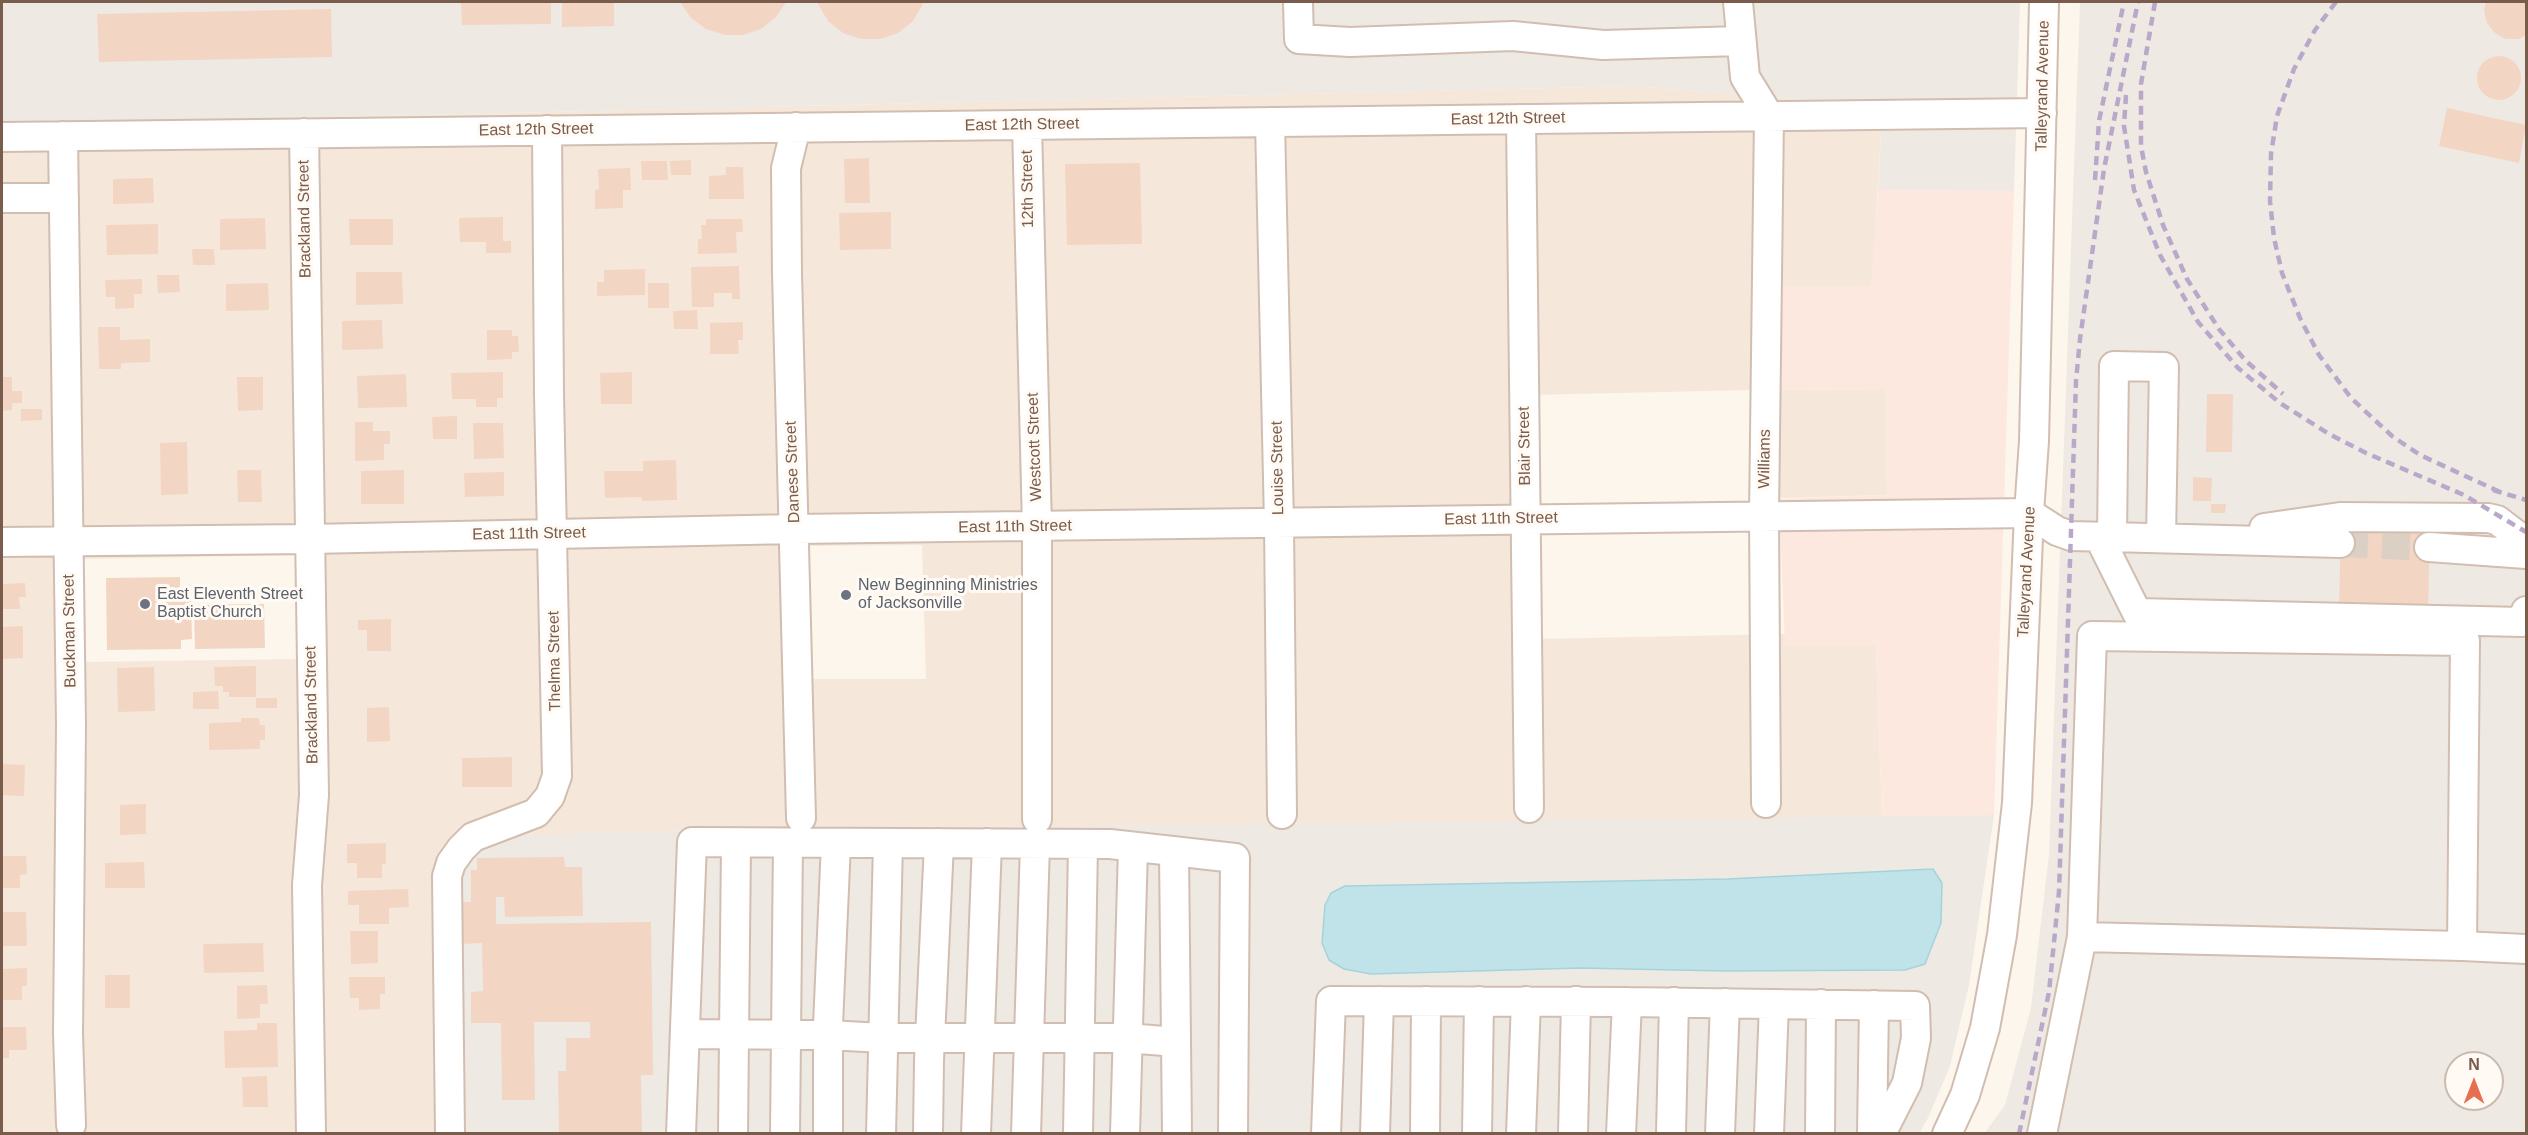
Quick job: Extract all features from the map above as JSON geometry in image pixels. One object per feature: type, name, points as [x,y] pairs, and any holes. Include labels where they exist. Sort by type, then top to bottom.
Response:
[{"type":"street","points":[[1298,2],[1299,39],[1350,42],[1513,36],[1603,45],[1741,41]]},
{"type":"street","points":[[1738,2],[1745,77],[1768,116]]},
{"type":"street","name":"Talleyrand Avenue","points":[[1947,1134],[1965,1095],[1985,1028],[2002,935],[2017,804],[2034,441],[2044,2]]},
{"type":"street","name":"East 12th Street","points":[[2,136],[2042,113]]},
{"type":"street","name":"Williams","points":[[1766,803],[1764,516],[1768,116]]},
{"type":"street","name":"Blair Street","points":[[1521,119],[1529,808]]},
{"type":"street","name":"Louise Street","points":[[1270,122],[1279,523],[1282,814]]},
{"type":"street","name":"12th Street","points":[[1027,124],[1029,254]]},
{"type":"street","name":"Danese Street","points":[[784,1134],[785,1034],[794,830],[795,529],[786,168],[796,127]]},
{"type":"street","name":"Thelma Street","points":[[450,1134],[447,876],[451,863],[473,837],[536,813],[550,796],[557,776],[549,394],[547,130]]},
{"type":"street","name":"Brackland Street","points":[[304,133],[314,795],[307,885],[311,1134]]},
{"type":"street","name":"Buckman Street","points":[[63,136],[71,725],[68,1034],[71,1125]]},
{"type":"street","points":[[2,198],[64,198]]},
{"type":"street","name":"Westcott Street","points":[[1026,1134],[1036,831],[1037,527],[1029,254]]},
{"type":"street","points":[[2161,538],[2163,367],[2114,366],[2106,537],[2137,614],[2522,622],[2526,611]]},
{"type":"street","points":[[2029,513],[2056,531],[2072,536],[2340,543]]},
{"type":"street","name":"East 11th Street","points":[[2,542],[2029,513]]},
{"type":"street","points":[[2227,539],[2271,526],[2340,517],[2488,518],[2497,520],[2526,542]]},
{"type":"street","points":[[2429,547],[2526,554]]},
{"type":"street","points":[[2042,1134],[2082,937],[2092,636],[2465,641],[2462,946]]},
{"type":"street","points":[[681,1134],[692,842],[736,843],[794,830],[836,843],[987,843],[1036,831],[1083,844],[1110,844],[1235,858],[1233,1134]]},
{"type":"street","points":[[733,1134],[736,843]]},
{"type":"street","points":[[828,1134],[828,1035],[836,843]]},
{"type":"street","points":[[881,1134],[888,843]]},
{"type":"street","points":[[928,1134],[939,843]]},
{"type":"street","points":[[976,1134],[987,843]]},
{"type":"street","points":[[1078,1134],[1083,844]]},
{"type":"street","points":[[1125,1134],[1133,847]]},
{"type":"street","points":[[1174,852],[1176,1134]]},
{"type":"street","points":[[2082,937],[2526,949]]},
{"type":"street","points":[[1326,1134],[1331,1001],[1576,1001],[1915,1006],[1916,1038],[1907,1083],[1881,1134]]},
{"type":"street","points":[[1376,1134],[1379,1001]]},
{"type":"street","points":[[1425,1134],[1426,1001]]},
{"type":"street","points":[[1477,1134],[1479,1001]]},
{"type":"street","points":[[1521,1134],[1526,1001]]},
{"type":"street","points":[[1573,1134],[1576,1001]]},
{"type":"street","points":[[1622,1134],[1627,1002]]},
{"type":"street","points":[[1671,1134],[1674,1002]]},
{"type":"street","points":[[1720,1134],[1725,1003]]},
{"type":"street","points":[[1769,1134],[1774,1004]]},
{"type":"street","points":[[1820,1134],[1821,1004]]},
{"type":"street","points":[[1872,1134],[1874,1005]]},
{"type":"street","points":[[685,1034],[785,1034],[883,1038],[978,1036],[1028,1040],[1127,1038],[1176,1042]]},
{"type":"shaded area","points":[[2,2],[2020,2],[2014,191],[1878,190],[1883,99],[1807,100],[1635,86],[2,125]]},
{"type":"shaded area","points":[[2080,2],[2526,2],[2526,1133],[1984,1134],[2005,1105],[2031,1008],[2049,854]]},
{"type":"shaded area","points":[[1635,86],[1807,100],[1883,99],[1872,286],[1774,390],[1886,389],[1887,495],[1752,499],[1750,390],[1531,395],[1535,639],[1785,634],[1786,646],[1876,646],[1882,817],[656,831],[460,1133],[2,1133],[2,125]],"holes":[[[922,545],[926,679],[808,679],[807,546]],[[302,555],[302,659],[82,662],[81,559]]]},
{"type":"shaded area","points":[[1878,190],[2014,191],[1994,815],[1882,817],[1876,646],[1785,646],[1779,499],[1887,495],[1886,389],[1773,390],[1775,286],[1871,286]]},
{"type":"shaded area","points":[[1994,815],[1969,985],[1950,1066],[1919,1134],[460,1133],[454,890],[468,857],[497,836],[656,831]]},
{"type":"water","points":[[1933,869],[1942,883],[1941,923],[1925,964],[1905,970],[1724,971],[1580,968],[1371,974],[1344,969],[1329,960],[1322,943],[1325,905],[1331,893],[1345,886],[1727,879]]},
{"type":"building","points":[[461,2],[551,2],[551,24],[462,25]]},
{"type":"building","points":[[562,2],[614,2],[614,26],[562,27]]},
{"type":"building","points":[[680,2],[786,2],[776,17],[761,29],[743,35],[725,35],[706,29],[691,18]]},
{"type":"building","points":[[817,2],[924,2],[913,21],[898,33],[880,39],[861,39],[843,33],[828,21]]},
{"type":"building","points":[[2486,2],[2526,2],[2526,35],[2519,39],[2506,39],[2495,33],[2487,23],[2484,11]]},
{"type":"building","points":[[331,9],[332,57],[99,62],[97,14]]},
{"type":"building","points":[[2499,56],[2508,57],[2515,62],[2520,69],[2520,87],[2515,94],[2508,99],[2499,100],[2490,99],[2483,94],[2478,87],[2477,78],[2478,69],[2483,62],[2490,57]]},
{"type":"building","points":[[2447,108],[2526,125],[2519,163],[2439,146]]},
{"type":"building","points":[[869,158],[870,203],[845,203],[844,159]]},
{"type":"building","points":[[691,160],[691,175],[671,175],[670,161]]},
{"type":"building","points":[[641,161],[667,161],[668,180],[642,180]]},
{"type":"building","points":[[1140,163],[1142,244],[1067,245],[1065,164]]},
{"type":"building","points":[[726,167],[743,167],[744,199],[709,199],[709,176],[726,175]]},
{"type":"building","points":[[630,168],[631,190],[623,190],[623,208],[595,209],[595,190],[599,189],[598,169]]},
{"type":"building","points":[[153,178],[154,203],[113,204],[113,179]]},
{"type":"building","points":[[891,212],[891,249],[840,250],[839,213]]},
{"type":"building","points":[[503,217],[503,241],[511,241],[511,253],[486,253],[486,242],[460,242],[459,218]]},
{"type":"building","points":[[265,218],[266,249],[220,250],[220,219]]},
{"type":"building","points":[[349,219],[393,219],[393,245],[350,245]]},
{"type":"building","points":[[706,219],[742,219],[743,232],[736,232],[737,253],[698,254],[698,239],[702,239],[701,225],[706,225]]},
{"type":"building","points":[[158,224],[158,254],[107,255],[106,225]]},
{"type":"building","points":[[192,249],[214,249],[215,265],[193,265]]},
{"type":"building","points":[[739,266],[740,299],[732,299],[732,293],[714,293],[714,307],[692,307],[691,267]]},
{"type":"building","points":[[645,269],[645,295],[597,296],[597,282],[604,282],[604,270]]},
{"type":"building","points":[[356,272],[402,272],[403,304],[356,305]]},
{"type":"building","points":[[157,275],[179,275],[180,292],[158,293]]},
{"type":"building","points":[[142,279],[142,294],[134,294],[134,308],[115,309],[115,297],[106,297],[105,280]]},
{"type":"building","points":[[268,283],[269,310],[226,311],[226,284]]},
{"type":"building","points":[[648,283],[669,283],[669,308],[648,308]]},
{"type":"building","points":[[697,310],[698,329],[674,329],[673,311]]},
{"type":"building","points":[[382,320],[383,349],[342,350],[342,321]]},
{"type":"building","points":[[743,322],[743,340],[738,340],[739,354],[710,354],[710,323]]},
{"type":"building","points":[[98,327],[120,327],[120,340],[150,339],[150,362],[121,363],[121,369],[99,369]]},
{"type":"building","points":[[487,330],[512,330],[512,336],[518,336],[519,352],[512,352],[512,359],[487,360]]},
{"type":"building","points":[[503,372],[503,398],[497,398],[497,407],[476,407],[476,399],[452,399],[451,373]]},
{"type":"building","points":[[632,372],[632,404],[601,404],[600,373]]},
{"type":"building","points":[[406,374],[407,407],[358,408],[357,376]]},
{"type":"building","points":[[2,377],[12,377],[12,391],[22,391],[22,403],[12,403],[12,410],[2,411]]},
{"type":"building","points":[[237,377],[263,377],[263,410],[238,411]]},
{"type":"building","points":[[2207,394],[2233,394],[2232,452],[2206,452]]},
{"type":"building","points":[[21,409],[42,409],[42,420],[21,421]]},
{"type":"building","points":[[457,416],[457,439],[433,439],[432,417]]},
{"type":"building","points":[[355,422],[373,422],[373,431],[390,431],[390,444],[384,444],[384,460],[355,461]]},
{"type":"building","points":[[473,423],[503,423],[504,458],[474,459]]},
{"type":"building","points":[[187,442],[188,494],[161,495],[160,443]]},
{"type":"building","points":[[676,460],[677,500],[642,501],[641,497],[605,498],[604,471],[643,471],[643,461]]},
{"type":"building","points":[[237,470],[261,470],[262,502],[238,502]]},
{"type":"building","points":[[404,470],[404,504],[361,504],[361,471]]},
{"type":"building","points":[[504,472],[504,496],[465,497],[464,473]]},
{"type":"building","points":[[2193,477],[2212,478],[2211,501],[2193,501]]},
{"type":"building","points":[[2211,504],[2226,504],[2225,513],[2211,513]]},
{"type":"building","points":[[2341,518],[2430,520],[2428,615],[2339,612]]},
{"type":"building","points":[[180,577],[180,601],[191,601],[192,639],[181,640],[181,649],[107,650],[106,578]]},
{"type":"building","points":[[25,583],[26,597],[19,597],[20,609],[2,609],[2,584]]},
{"type":"building","points":[[264,604],[265,648],[195,649],[194,605]]},
{"type":"building","points":[[391,619],[391,651],[367,651],[367,630],[358,630],[358,620]]},
{"type":"building","points":[[23,626],[23,658],[2,659],[2,627]]},
{"type":"building","points":[[256,666],[256,697],[229,697],[229,692],[223,692],[223,686],[215,686],[214,667]]},
{"type":"building","points":[[154,667],[155,711],[118,712],[117,668]]},
{"type":"building","points":[[218,691],[219,709],[193,709],[193,692]]},
{"type":"building","points":[[256,698],[277,698],[277,708],[256,708]]},
{"type":"building","points":[[389,707],[390,741],[367,742],[367,708]]},
{"type":"building","points":[[241,718],[259,718],[260,725],[265,725],[265,740],[260,740],[260,749],[209,750],[209,723],[241,722]]},
{"type":"building","points":[[512,757],[512,787],[462,787],[462,758]]},
{"type":"building","points":[[2,764],[25,765],[24,796],[2,795]]},
{"type":"building","points":[[146,804],[146,834],[120,835],[120,805]]},
{"type":"building","points":[[386,843],[386,864],[382,864],[382,878],[357,878],[357,863],[347,863],[347,844]]},
{"type":"building","points":[[2,856],[26,856],[27,874],[20,875],[20,888],[2,888]]},
{"type":"building","points":[[564,857],[565,867],[582,867],[583,916],[505,917],[504,897],[496,897],[496,924],[651,922],[653,1075],[641,1075],[642,1134],[559,1134],[558,1071],[566,1071],[566,1038],[590,1038],[590,1022],[534,1022],[535,1100],[502,1100],[501,1023],[471,1023],[471,992],[483,991],[482,943],[462,944],[461,902],[471,902],[471,870],[477,870],[477,858]]},
{"type":"building","points":[[144,862],[145,888],[105,888],[105,863]]},
{"type":"building","points":[[408,889],[409,907],[389,908],[389,924],[359,924],[359,905],[348,905],[348,891]]},
{"type":"building","points":[[2,912],[26,912],[27,946],[2,946]]},
{"type":"building","points":[[350,931],[378,931],[378,963],[351,964]]},
{"type":"building","points":[[263,943],[264,972],[204,973],[203,944]]},
{"type":"building","points":[[27,968],[27,986],[22,986],[22,1000],[2,1000],[2,969]]},
{"type":"building","points":[[105,975],[130,975],[130,1008],[105,1008]]},
{"type":"building","points":[[349,977],[385,977],[385,994],[380,994],[380,1009],[359,1010],[359,998],[350,998]]},
{"type":"building","points":[[267,985],[268,1004],[260,1004],[260,1018],[237,1019],[237,986]]},
{"type":"building","points":[[257,1023],[277,1023],[278,1067],[225,1068],[224,1031],[257,1030]]},
{"type":"building","points":[[2,1027],[26,1027],[27,1050],[9,1050],[9,1058],[2,1058]]},
{"type":"building","points":[[267,1076],[268,1107],[243,1107],[242,1077]]},
{"type":"tunnel","points":[[2340,543],[2429,547]]},
{"type":"railway","points":[[2095,180],[2099,121],[2124,2]]},
{"type":"railway","points":[[2019,1134],[2049,992],[2059,892],[2076,381],[2080,339],[2104,169],[2138,2]]},
{"type":"railway","points":[[2155,2],[2141,84],[2141,146],[2146,172],[2163,225],[2187,279],[2219,329],[2245,360],[2283,394]]},
{"type":"railway","points":[[2336,2],[2315,30],[2294,69],[2277,116],[2271,154],[2270,201],[2274,238],[2282,273],[2300,318],[2319,355],[2351,398],[2392,436],[2420,455],[2500,492]]},
{"type":"railway","points":[[2126,95],[2124,126],[2134,190],[2160,255],[2198,322],[2238,368],[2280,403],[2329,434],[2366,453],[2464,495],[2526,532]]},
{"type":"railway","points":[[2493,490],[2526,500]]},
{"type":"place","name":"New Beginning Ministries of Jacksonville","points":[[846,595]]},
{"type":"place","name":"East Eleventh Street Baptist Church","points":[[145,604]]}]
